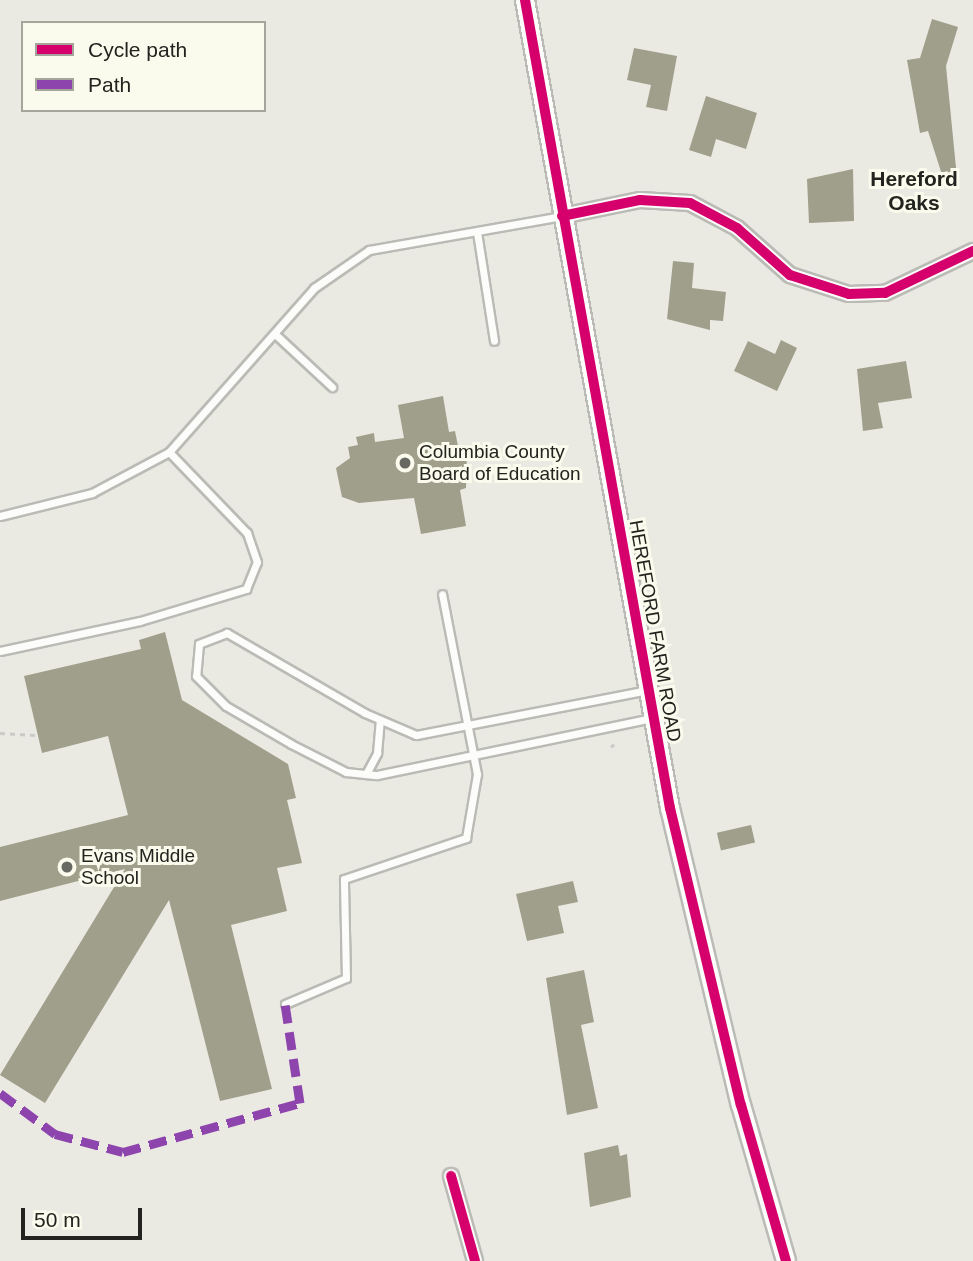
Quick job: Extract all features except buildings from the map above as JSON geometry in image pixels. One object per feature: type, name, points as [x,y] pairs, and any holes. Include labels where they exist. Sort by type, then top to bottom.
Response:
[{"type":"street","name":"HEREFORD FARM ROAD","points":[[525,0],[653,718],[741,1105],[786,1261]]},
{"type":"street","points":[[562,216],[640,200],[690,203],[737,228],[790,275],[849,294],[886,293],[973,251]]},
{"type":"street","points":[[451,1176],[475,1261]]},
{"type":"lane","points":[[0,516],[92,494],[169,452],[314,288],[369,250],[562,216]]},
{"type":"lane","points":[[477,232],[494,341]]},
{"type":"lane","points":[[275,334],[332,387]]},
{"type":"lane","points":[[0,651],[140,621],[246,589],[257,562],[247,533],[169,452]]},
{"type":"lane","points":[[285,1004],[346,978],[344,880],[466,838],[475,815],[474,753],[466,724],[442,594]]},
{"type":"lane","points":[[649,690],[416,735],[380,720],[253,643],[227,633],[199,644],[196,677],[226,706],[346,772],[366,774],[653,718]]},
{"type":"lane","points":[[366,774],[379,745],[380,720]]},
{"type":"path","points":[[0,733],[36,735]]},
{"type":"marked path","points":[[0,1093],[55,1134],[123,1152],[300,1103],[285,1004]]},
{"type":"cycle path","points":[[525,0],[670,808],[741,1105],[786,1261]]},
{"type":"cycle path","points":[[562,216],[640,200],[690,203],[737,228],[790,275],[849,294],[885,293],[973,251]]},
{"type":"cycle path","points":[[451,1176],[475,1261]]},
{"type":"place","name":"Columbia County Board of Education","points":[[405,463]]},
{"type":"place","name":"Evans Middle School","points":[[67,867]]},
{"type":"district","name":"Hereford Oaks","points":[[914,191]]}]
